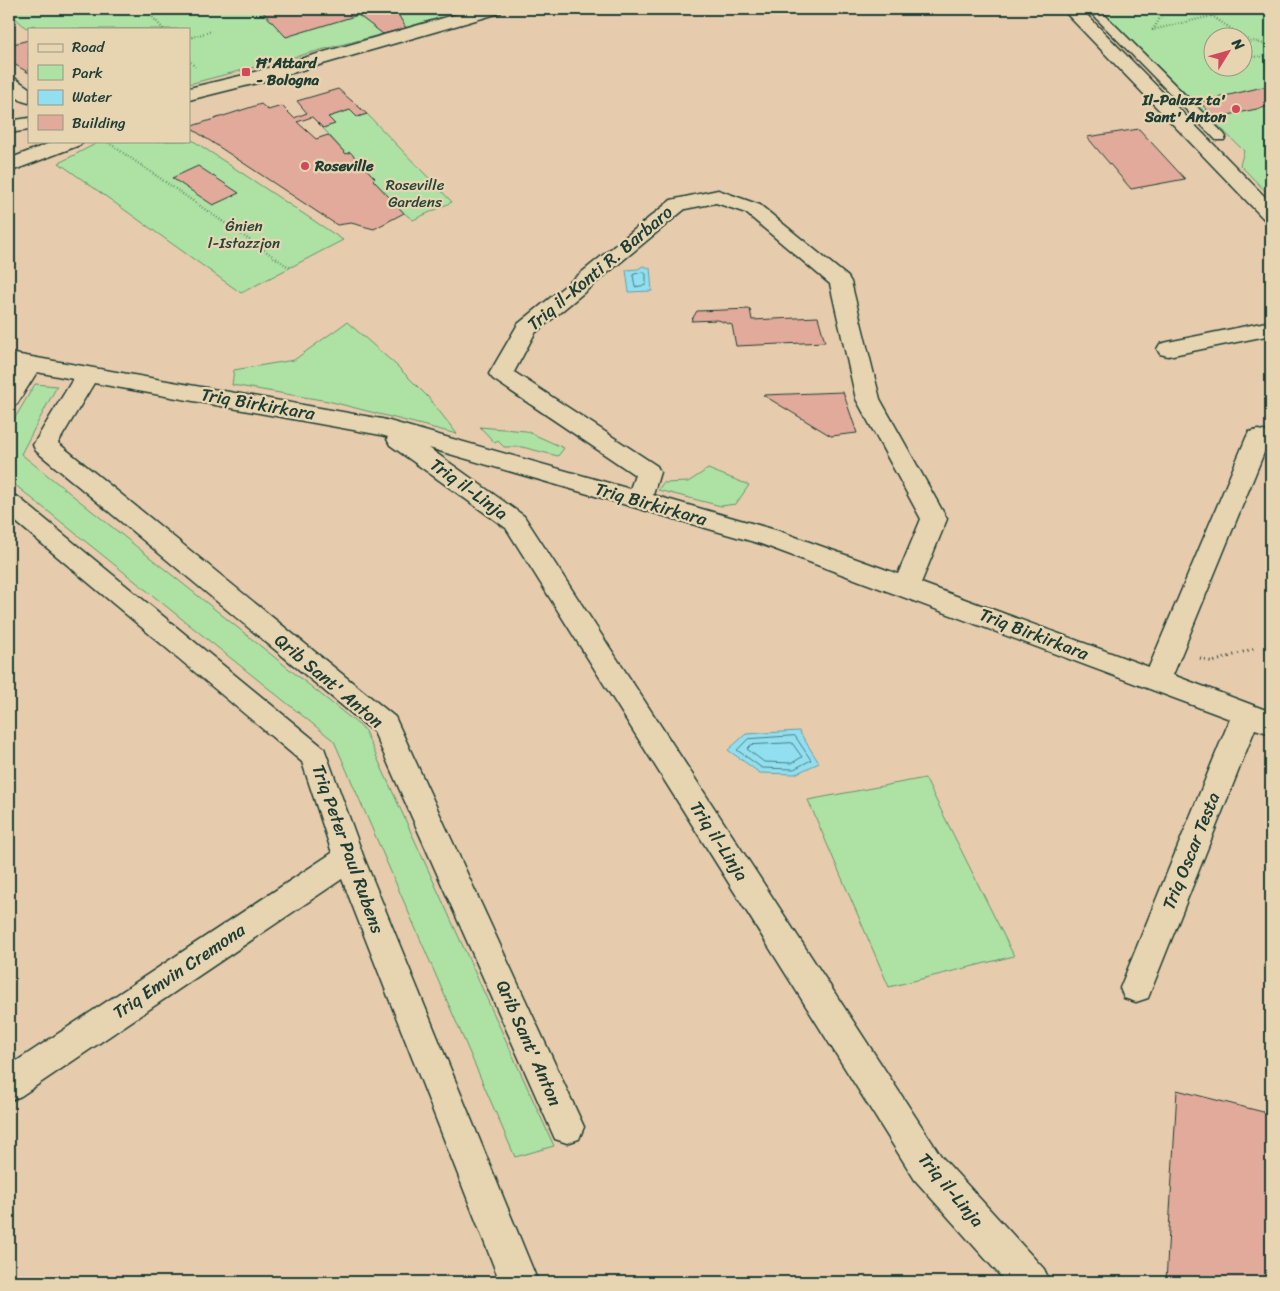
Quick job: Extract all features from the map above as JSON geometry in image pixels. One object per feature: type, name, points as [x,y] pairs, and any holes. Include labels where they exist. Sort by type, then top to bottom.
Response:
[{"type":"street","points":[[190,94],[250,79],[494,9]]},
{"type":"street","points":[[1071,9],[1271,215]]},
{"type":"street","points":[[9,83],[28,96]]},
{"type":"street","points":[[9,127],[28,124]]},
{"type":"street","points":[[10,165],[30,146],[30,142]]},
{"type":"street","points":[[10,165],[70,142]]},
{"type":"street","name":"Triq il-Konti R. Barbaro","points":[[639,500],[648,472],[501,374],[526,329],[640,235],[678,204],[718,196],[753,209],[840,282],[868,399],[934,519],[906,586]]},
{"type":"street","points":[[1168,349],[1271,328]]},
{"type":"street","points":[[9,399],[20,362]]},
{"type":"street","name":"Triq Birkirkara","points":[[20,362],[382,426],[770,537],[906,586],[1258,719]]},
{"type":"street","name":"Qrib Sant' Anton","points":[[88,374],[45,445],[385,724],[568,1127]]},
{"type":"street","name":"Triq il-Linja","points":[[382,426],[515,522],[928,1168],[1031,1282]]},
{"type":"street","points":[[1157,682],[1258,438]]},
{"type":"street","name":"Triq Peter Paul Rubens","points":[[9,503],[314,756],[349,858],[519,1282]]},
{"type":"street","name":"Triq Oscar Testa","points":[[1136,988],[1258,719]]},
{"type":"street","name":"Triq Emvin Cremona","points":[[9,1084],[349,858]]},
{"type":"lane","points":[[1093,9],[1220,137]]},
{"type":"path","points":[[1153,31],[1165,9]]},
{"type":"path","points":[[1202,9],[1229,28]]},
{"type":"path","points":[[1153,31],[1240,9]]},
{"type":"path","points":[[151,15],[162,28]]},
{"type":"path","points":[[1148,26],[1153,31]]},
{"type":"path","points":[[190,38],[212,31]]},
{"type":"path","points":[[1252,42],[1260,42],[1271,47]]},
{"type":"path","points":[[1252,56],[1271,56]]},
{"type":"path","points":[[190,61],[195,67]]},
{"type":"path","points":[[107,142],[290,268]]},
{"type":"path","points":[[1171,648],[1213,662],[1255,648]]},
{"type":"green space","points":[[9,9],[470,9],[383,34],[190,84],[190,28],[37,28],[34,25],[26,28],[9,12]]},
{"type":"green space","name":"Il-Palazz ta' Sant' Anton","points":[[1100,9],[1271,9],[1271,197],[1240,165],[1244,151]]},
{"type":"green space","name":"Roseville Gardens","points":[[350,110],[357,117],[367,114],[452,202],[413,220],[404,213],[373,180],[375,178],[350,153],[346,154],[323,128],[334,124],[328,117]]},
{"type":"green space","name":"Ġnien l-Istazzjon","points":[[190,139],[343,240],[241,293],[59,163],[99,142],[190,142]]},
{"type":"green space","points":[[347,322],[396,365],[429,398],[457,434],[328,401],[232,385],[234,370],[294,360]]},
{"type":"green space","points":[[35,384],[57,386],[21,454],[364,729],[554,1146],[515,1157],[334,741],[9,480],[9,428]]},
{"type":"green space","points":[[480,427],[526,431],[564,448],[558,456],[522,447],[504,447],[498,441],[495,443]]},
{"type":"green space","points":[[708,469],[749,485],[736,504],[721,506],[658,490],[663,483],[688,482]]},
{"type":"green space","points":[[925,778],[1014,956],[889,987],[808,800]]},
{"type":"water","points":[[643,266],[650,268],[652,291],[629,292],[626,270],[638,269]]},
{"type":"water","points":[[799,731],[819,763],[795,774],[760,773],[728,750],[746,734]]},
{"type":"building","points":[[260,9],[395,9],[406,28],[383,34],[358,15],[286,37]]},
{"type":"building","points":[[28,40],[28,72],[9,61],[9,45]]},
{"type":"building","points":[[1271,85],[1271,106],[1214,118],[1200,102]]},
{"type":"building","name":"Roseville","points":[[338,89],[367,114],[357,117],[350,110],[328,117],[335,124],[323,128],[312,117],[297,122],[316,139],[328,135],[346,154],[350,152],[404,213],[374,229],[351,223],[337,225],[190,128],[261,104],[268,110],[282,106],[294,118],[307,113],[297,101]]},
{"type":"building","points":[[1139,129],[1185,179],[1131,189],[1087,137]]},
{"type":"building","points":[[198,166],[239,193],[213,205],[172,178]]},
{"type":"building","points":[[750,309],[752,320],[818,317],[825,342],[736,346],[732,325],[718,320],[691,321],[697,311]]},
{"type":"building","points":[[843,392],[857,433],[831,436],[763,395]]},
{"type":"building","points":[[1177,1090],[1271,1114],[1271,1282],[1166,1282]]},
{"type":"place","name":"Ħ'Attard - Bologna","points":[[246,72]]},
{"type":"place","name":"Il-Palazz ta' Sant' Anton","points":[[1236,109]]},
{"type":"place","name":"Roseville","points":[[305,166]]}]
